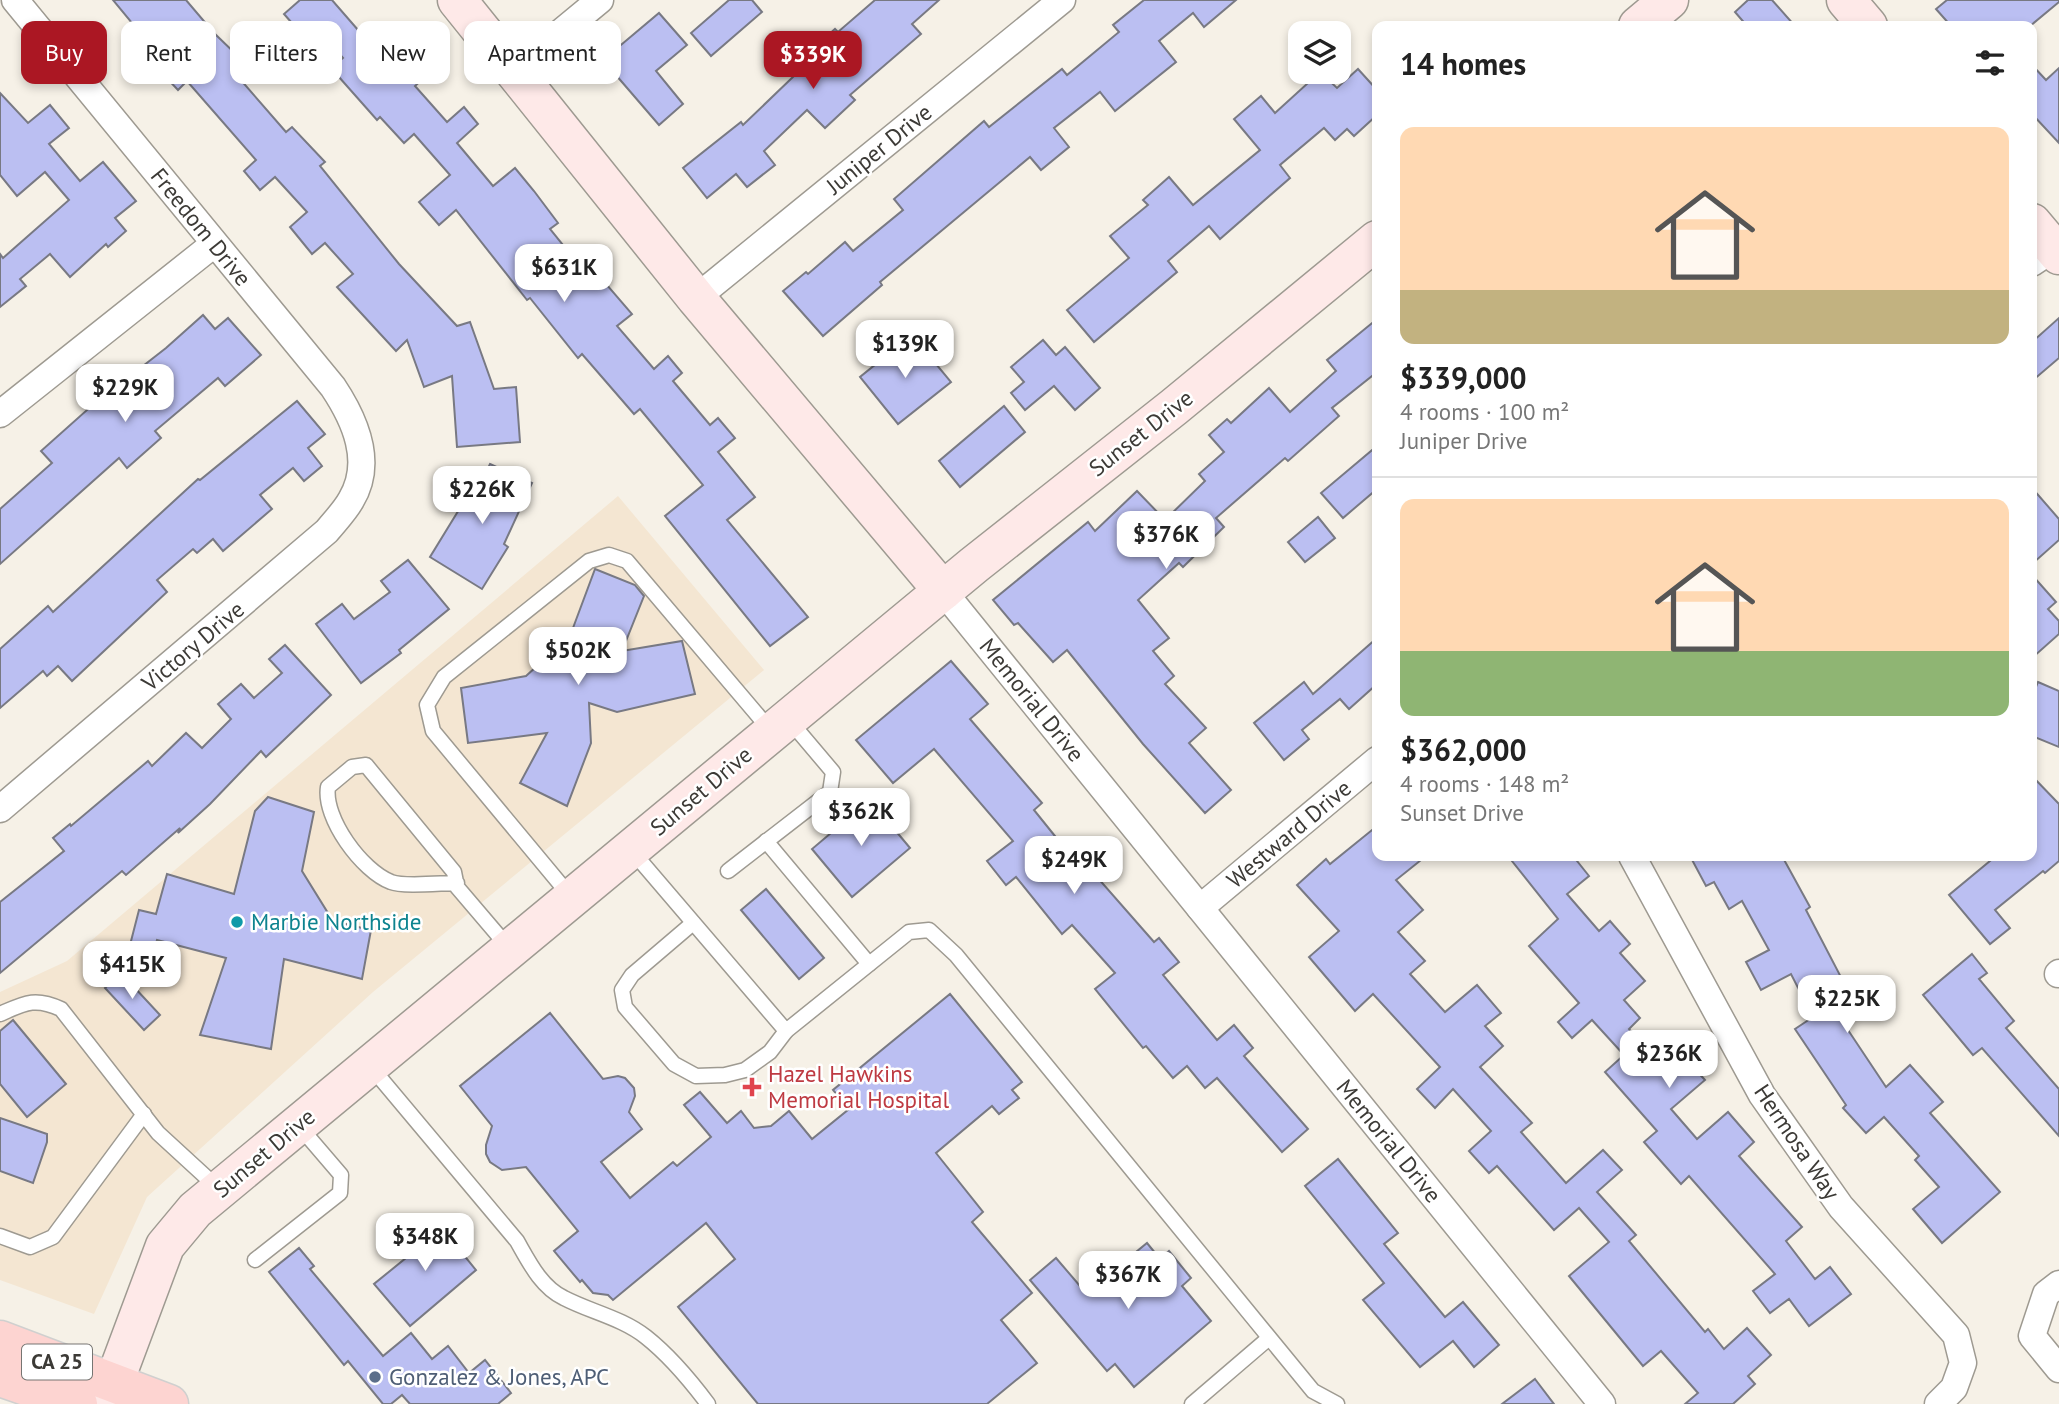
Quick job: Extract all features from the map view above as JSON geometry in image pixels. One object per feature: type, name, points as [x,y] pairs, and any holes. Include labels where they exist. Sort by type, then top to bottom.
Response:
[{"type":"main road","name":"CA 25","points":[[0,1340],[110,1393],[169,1404]]},
{"type":"main road","points":[[0,1377],[78,1404]]},
{"type":"street","name":"Freedom Drive","points":[[15,0],[333,387],[355,427],[362,465]]},
{"type":"street","name":"Memorial Drive","points":[[457,0],[474,21]]},
{"type":"street","points":[[575,21],[600,0]]},
{"type":"street","name":"Juniper Drive","points":[[696,298],[1062,0]]},
{"type":"street","points":[[1644,21],[1669,0]]},
{"type":"street","points":[[1846,0],[1864,21]]},
{"type":"street","name":"Memorial Drive","points":[[524,84],[696,298],[943,591],[1602,1404]]},
{"type":"street","points":[[0,414],[214,244]]},
{"type":"street","name":"Sunset Drive","points":[[110,1393],[165,1246],[195,1210],[943,591],[1174,407],[1372,244]]},
{"type":"street","name":"Victory Drive","points":[[0,809],[327,531],[352,500],[362,465]]},
{"type":"street","name":"Westward Drive","points":[[1200,908],[1372,764]]},
{"type":"street","name":"Hermosa Way","points":[[1635,861],[1762,1095],[1841,1207],[1956,1335],[1963,1363],[1954,1388],[1938,1404]]},
{"type":"street","points":[[2059,1284],[2046,1294],[2032,1336],[2059,1369]]},
{"type":"lane","points":[[572,898],[433,731],[427,705],[444,677],[589,561],[609,555],[626,561],[780,726],[833,772],[830,792],[728,871]]},
{"type":"lane","points":[[457,883],[393,884],[370,871],[354,853],[331,813],[326,800],[328,787],[352,767],[366,765],[454,872],[457,883],[457,887],[510,949]]},
{"type":"lane","points":[[766,841],[869,964]]},
{"type":"lane","points":[[631,850],[786,1031]]},
{"type":"lane","points":[[693,923],[632,975],[622,990],[625,1007],[674,1064],[696,1076],[725,1075],[744,1070],[770,1052],[786,1031],[909,932],[929,930],[956,955],[1269,1338],[1312,1398],[1337,1404]]},
{"type":"lane","points":[[0,1014],[22,1005],[43,1001],[61,1009],[158,1132],[220,1190]]},
{"type":"lane","points":[[370,1065],[517,1241],[534,1272],[561,1297],[617,1320],[645,1336],[685,1374],[708,1404]]},
{"type":"lane","points":[[0,1236],[30,1247],[53,1237],[144,1114]]},
{"type":"lane","points":[[255,1260],[340,1193],[341,1175],[298,1125]]},
{"type":"lane","points":[[1192,1404],[1269,1338]]},
{"type":"shaded area","points":[[618,496],[764,670],[373,992],[147,1197],[94,1314],[0,1280],[0,992],[67,961]]},
{"type":"building","points":[[113,0],[186,0],[204,21],[130,21]]},
{"type":"building","points":[[300,0],[332,0],[356,28],[356,84],[417,84],[415,86],[447,122],[464,107],[478,124],[457,143],[493,186],[515,168],[558,223],[550,229],[588,276],[595,271],[632,314],[617,326],[654,369],[668,356],[682,373],[673,381],[710,425],[718,418],[735,438],[718,452],[755,497],[727,520],[808,617],[770,646],[665,516],[703,485],[640,409],[634,414],[582,354],[578,358],[530,298],[527,300],[456,210],[439,225],[419,202],[450,175],[414,134],[404,143],[380,117],[377,120],[342,80],[342,21],[290,21],[284,14]]},
{"type":"building","points":[[729,0],[752,0],[762,12],[711,56],[691,33]]},
{"type":"building","points":[[875,0],[939,0],[912,24],[921,34],[850,95],[855,100],[825,128],[807,110],[764,151],[775,165],[747,187],[736,174],[707,198],[683,168],[741,122],[743,125],[820,51],[816,46],[835,29],[838,32]]},
{"type":"building","points":[[1144,0],[1236,0],[1204,27],[1193,13],[1159,41],[1176,62],[1115,111],[1100,92],[1054,128],[1069,147],[1041,170],[1030,157],[880,282],[882,285],[823,336],[783,291],[806,272],[808,274],[845,242],[853,251],[903,210],[894,199],[984,121],[989,127],[1062,69],[1067,75],[1119,32],[1113,25]]},
{"type":"building","points":[[1748,0],[1772,0],[1791,21],[1743,21],[1735,12]]},
{"type":"building","points":[[1947,0],[2059,0],[2036,21],[1947,21],[1936,9]]},
{"type":"building","points":[[659,13],[687,45],[656,71],[683,104],[659,125],[621,81],[621,45]]},
{"type":"building","points":[[216,35],[230,48],[230,84],[244,84],[286,132],[292,127],[325,162],[320,166],[399,264],[457,326],[470,322],[494,389],[516,387],[520,442],[457,447],[452,376],[424,387],[407,340],[396,351],[337,287],[353,274],[325,243],[312,254],[290,227],[307,212],[275,177],[260,190],[244,171],[256,160],[190,84],[216,84]]},
{"type":"building","points":[[2059,68],[2059,143],[2037,119],[2037,70],[2046,80]]},
{"type":"building","points":[[1358,69],[1372,84],[1372,120],[1354,136],[1347,129],[1335,140],[1324,128],[1280,165],[1290,178],[1220,239],[1209,226],[1168,261],[1177,272],[1094,342],[1067,310],[1129,258],[1110,236],[1148,205],[1143,200],[1169,177],[1193,205],[1260,150],[1234,119],[1261,96],[1275,113],[1307,84],[1333,84],[1337,88],[1341,84],[1351,84],[1351,75]]},
{"type":"building","points":[[172,84],[184,84],[178,90]]},
{"type":"building","points":[[0,93],[28,123],[50,105],[69,128],[49,144],[80,181],[103,162],[136,201],[115,218],[126,231],[108,247],[106,244],[70,277],[50,254],[20,279],[26,286],[0,307],[0,254],[3,258],[69,200],[45,172],[17,196],[0,175]]},
{"type":"building","points":[[203,315],[215,329],[228,318],[261,355],[225,386],[218,378],[155,431],[161,438],[127,468],[119,458],[0,564],[0,509],[52,463],[41,451],[115,385],[116,387],[166,348]]},
{"type":"building","points":[[2059,318],[2059,358],[2037,377],[2037,338]]},
{"type":"building","points":[[1372,323],[1372,376],[1332,408],[1339,416],[1288,461],[1285,458],[1216,518],[1224,527],[1183,567],[1179,563],[1138,600],[1169,638],[1153,651],[1174,676],[1165,684],[1206,728],[1189,743],[1231,790],[1205,813],[1143,744],[1067,650],[1053,662],[1018,623],[1014,625],[993,600],[1088,522],[1095,531],[1137,491],[1165,520],[1205,481],[1199,474],[1224,452],[1209,435],[1227,419],[1231,423],[1269,388],[1290,412],[1336,371],[1327,360]]},
{"type":"building","points":[[912,335],[951,382],[898,424],[860,377]]},
{"type":"building","points":[[1043,340],[1056,355],[1065,347],[1100,388],[1075,410],[1054,386],[1025,410],[1011,393],[1024,382],[1011,367]]},
{"type":"building","points":[[297,401],[325,434],[308,448],[322,466],[304,481],[293,468],[260,495],[272,509],[223,551],[213,539],[197,553],[193,549],[157,580],[167,592],[72,681],[58,666],[47,676],[43,671],[0,708],[0,649],[48,606],[53,612],[198,479]]},
{"type":"building","points":[[1004,406],[1025,432],[960,487],[939,461]]},
{"type":"building","points":[[1372,450],[1372,493],[1343,518],[1321,493]]},
{"type":"building","points":[[490,464],[532,483],[504,544],[508,547],[482,589],[430,557],[460,508],[451,504],[460,486],[476,493]]},
{"type":"building","points":[[2037,494],[2059,519],[2059,540],[2037,560]]},
{"type":"building","points":[[1318,517],[1335,538],[1305,562],[1288,542]]},
{"type":"building","points":[[408,560],[449,609],[399,650],[401,653],[361,683],[316,624],[342,604],[354,619],[390,592],[381,581]]},
{"type":"building","points":[[595,569],[635,585],[644,596],[622,651],[682,641],[695,694],[617,712],[589,703],[591,743],[567,806],[520,783],[547,733],[468,743],[461,688],[526,676],[570,636]]},
{"type":"building","points":[[2037,581],[2056,602],[2048,609],[2059,621],[2059,634],[2037,654]]},
{"type":"building","points":[[1372,642],[1372,688],[1349,709],[1340,699],[1302,730],[1309,739],[1284,760],[1254,723],[1304,682],[1313,694]]},
{"type":"building","points":[[285,645],[331,695],[266,757],[261,751],[178,833],[180,828],[126,875],[122,871],[0,973],[0,902],[64,851],[53,838],[148,761],[152,766],[186,733],[202,748],[231,719],[218,704],[241,684],[254,698],[282,673],[269,659]]},
{"type":"building","points":[[951,661],[988,704],[970,719],[1042,803],[1034,810],[1071,856],[1083,847],[1096,863],[1089,868],[1154,942],[1159,938],[1179,962],[1163,975],[1217,1040],[1234,1025],[1253,1048],[1244,1056],[1308,1129],[1282,1152],[1217,1078],[1205,1088],[1187,1066],[1173,1078],[1146,1046],[1143,1048],[1095,989],[1115,973],[1072,925],[1062,934],[1016,877],[1006,885],[987,861],[1013,841],[934,749],[893,783],[856,740]]},
{"type":"building","points":[[2038,682],[2059,691],[2059,747],[2037,738]]},
{"type":"building","points":[[2037,781],[2059,804],[2059,861],[1995,910],[2010,928],[1990,944],[1949,895],[1990,861],[2037,861]]},
{"type":"building","name":"Marbie Northside","points":[[268,797],[314,812],[302,871],[333,921],[371,930],[362,979],[284,959],[271,1049],[200,1035],[226,958],[157,940],[154,951],[130,945],[139,910],[156,914],[167,874],[234,894],[255,811]]},
{"type":"building","points":[[870,800],[910,848],[852,897],[812,849]]},
{"type":"building","points":[[1372,830],[1372,861],[1420,861],[1396,880],[1423,910],[1398,932],[1425,961],[1410,974],[1445,1012],[1477,985],[1501,1013],[1485,1026],[1503,1046],[1480,1067],[1532,1123],[1521,1132],[1566,1183],[1603,1150],[1622,1170],[1597,1192],[1636,1235],[1629,1241],[1705,1332],[1708,1329],[1724,1349],[1747,1328],[1771,1355],[1748,1376],[1755,1384],[1733,1404],[1685,1404],[1698,1393],[1661,1351],[1643,1366],[1569,1276],[1609,1242],[1579,1208],[1554,1230],[1497,1166],[1489,1173],[1469,1151],[1491,1131],[1453,1089],[1435,1108],[1417,1089],[1440,1067],[1373,994],[1355,1011],[1309,957],[1339,931],[1297,885],[1326,859],[1330,864]]},
{"type":"building","points":[[1512,861],[1577,861],[1589,876],[1567,894],[1599,931],[1610,921],[1630,944],[1620,953],[1645,981],[1624,1000],[1640,1018],[1629,1029],[1667,1072],[1684,1057],[1705,1080],[1671,1109],[1697,1139],[1728,1112],[1754,1142],[1739,1156],[1802,1227],[1786,1241],[1815,1279],[1830,1267],[1851,1294],[1809,1326],[1789,1299],[1770,1313],[1753,1291],[1775,1274],[1689,1176],[1681,1184],[1644,1142],[1657,1131],[1605,1072],[1624,1055],[1592,1020],[1572,1038],[1558,1022],[1579,1003],[1529,946],[1558,919]]},
{"type":"building","points":[[1693,861],[1785,861],[1810,907],[1806,910],[1843,981],[1831,988],[1852,1020],[1844,1024],[1886,1087],[1910,1065],[1943,1102],[1930,1113],[2000,1192],[1942,1243],[1913,1209],[1939,1187],[1915,1160],[1919,1156],[1884,1117],[1866,1133],[1843,1108],[1846,1105],[1795,1029],[1813,1017],[1791,974],[1761,990],[1746,962],[1769,950],[1742,901],[1729,909],[1714,882],[1706,886]]},
{"type":"building","points":[[766,889],[824,958],[799,979],[741,910]]},
{"type":"building","points":[[1972,954],[1987,973],[1979,979],[2014,1021],[2006,1028],[2059,1089],[2059,1136],[1982,1048],[1973,1055],[1923,995]]},
{"type":"building","points":[[121,973],[160,1015],[144,1030],[105,988]]},
{"type":"building","points":[[950,994],[1022,1082],[1012,1090],[1019,1098],[999,1114],[992,1106],[936,1153],[983,1212],[972,1222],[1032,1293],[1001,1320],[1037,1363],[987,1404],[758,1404],[678,1307],[735,1259],[706,1223],[613,1300],[608,1295],[593,1293],[554,1251],[578,1231],[526,1167],[502,1170],[490,1162],[486,1145],[492,1126],[460,1086],[550,1013],[603,1079],[618,1076],[625,1078],[634,1088],[635,1096],[629,1112],[642,1129],[601,1162],[630,1198],[673,1162],[677,1166],[711,1137],[684,1105],[700,1092],[727,1123],[741,1111],[754,1128],[771,1126],[789,1111],[812,1139],[849,1109],[833,1090]]},
{"type":"building","points":[[13,1020],[66,1084],[27,1117],[0,1084],[0,1031]]},
{"type":"building","points":[[0,1118],[47,1134],[47,1142],[33,1183],[0,1171]]},
{"type":"building","points":[[1338,1159],[1398,1233],[1384,1244],[1445,1317],[1463,1302],[1499,1345],[1474,1367],[1453,1341],[1420,1367],[1363,1300],[1384,1283],[1305,1186]]},
{"type":"building","points":[[428,1218],[447,1240],[450,1238],[476,1270],[410,1326],[374,1284],[412,1253],[401,1240]]},
{"type":"building","points":[[1147,1243],[1160,1259],[1169,1251],[1191,1278],[1182,1286],[1211,1321],[1134,1387],[1115,1364],[1107,1371],[1030,1280],[1056,1258],[1086,1293]]},
{"type":"building","points":[[299,1248],[314,1266],[310,1269],[383,1356],[411,1333],[432,1359],[448,1346],[469,1373],[485,1360],[511,1393],[498,1404],[410,1404],[402,1395],[391,1404],[383,1404],[348,1361],[344,1365],[269,1272]]},
{"type":"building","points":[[1535,1379],[1554,1404],[1502,1404]]},
{"type":"place","name":"Marbie Northside","points":[[237,922]]},
{"type":"place","name":"Hazel Hawkins Memorial Hospital","points":[[752,1087]]},
{"type":"place","name":"Gonzalez & Jones, APC","points":[[375,1377]]}]
